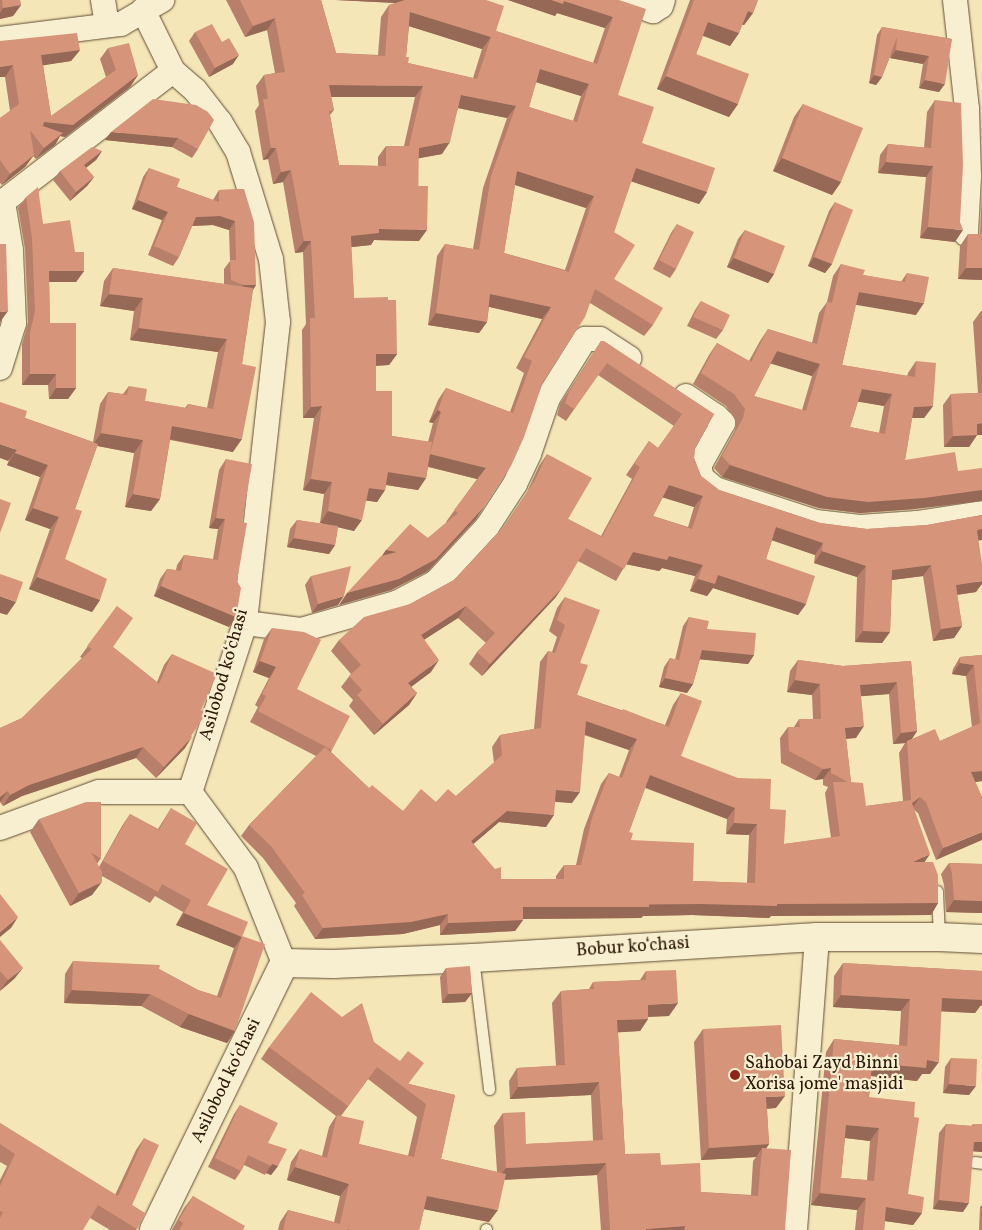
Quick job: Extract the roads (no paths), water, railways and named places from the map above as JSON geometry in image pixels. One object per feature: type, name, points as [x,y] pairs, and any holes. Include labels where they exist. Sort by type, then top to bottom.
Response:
[{"type":"street","points":[[103,0],[107,25]]},
{"type":"street","points":[[622,0],[653,11],[661,6],[663,0]]},
{"type":"street","points":[[955,0],[967,109],[969,176],[966,234]]},
{"type":"street","name":"Asilobod koʻchasi","points":[[0,39],[121,24],[152,5],[173,71],[205,103],[220,122],[238,152],[271,259],[278,322],[244,623],[190,792]]},
{"type":"street","points":[[0,368],[14,323],[11,250],[2,203],[173,71]]},
{"type":"street","points":[[244,623],[301,630],[396,603],[436,582],[487,527],[515,484],[530,454],[548,398],[585,339],[600,339],[716,416],[723,423],[698,466],[702,478],[715,489],[816,522],[860,527],[917,523],[982,513]]},
{"type":"street","points":[[0,828],[99,792],[190,792],[246,868],[284,963]]},
{"type":"street","points":[[794,1230],[817,937]]},
{"type":"street","name":"Bobur koʻchasi","points":[[284,963],[333,964],[473,958],[817,937],[982,939]]},
{"type":"street","name":"Asilobod koʻchasi","points":[[154,1230],[284,963]]},
{"type":"lane","points":[[934,876],[937,885],[939,937]]},
{"type":"lane","points":[[473,958],[489,1089]]},
{"type":"place","name":"Sahobai Zayd Binni Xorisa jome' masjidi","points":[[735,1075]]}]
